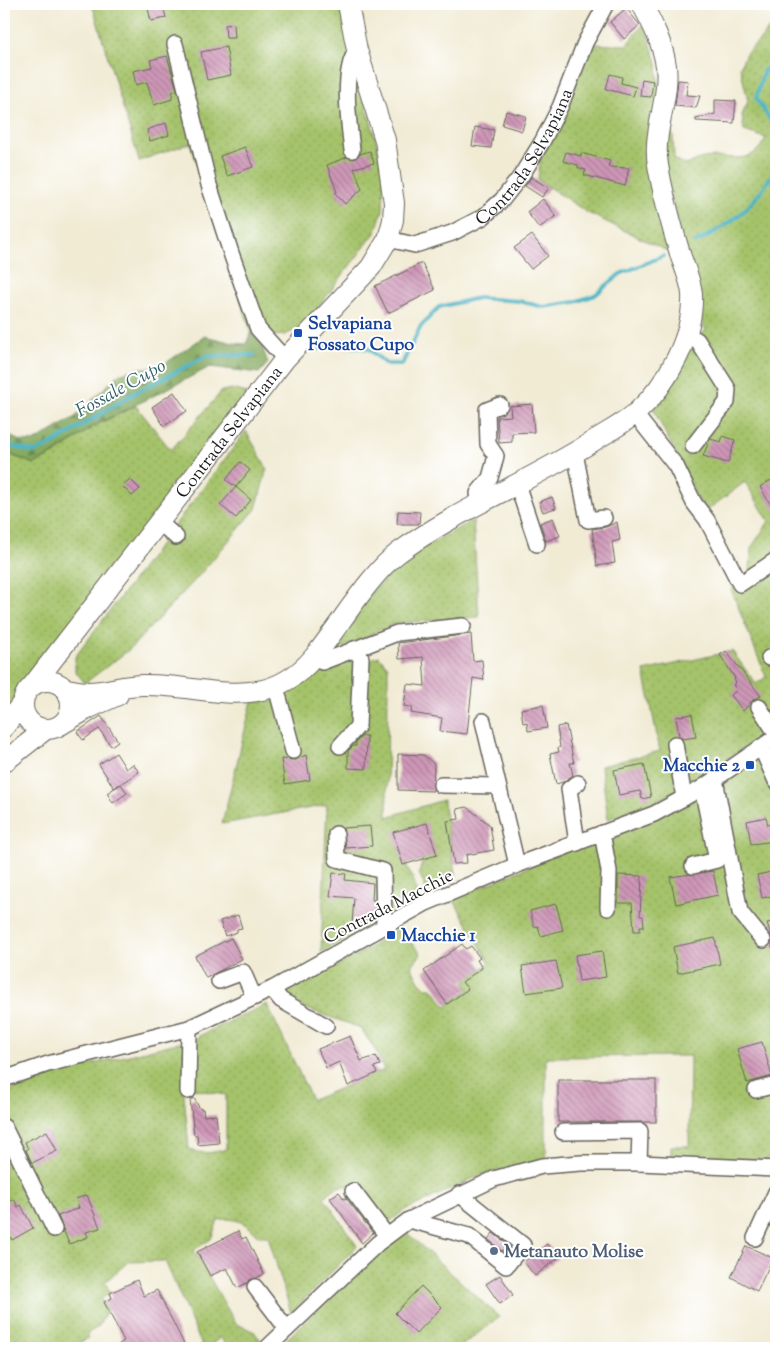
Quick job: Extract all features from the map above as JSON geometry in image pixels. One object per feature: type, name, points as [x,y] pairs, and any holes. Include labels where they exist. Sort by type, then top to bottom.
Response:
[{"type":"main road","name":"Contrada Selvapiana","points":[[33,685],[285,359],[371,268],[388,239],[394,220],[394,203],[385,140],[357,50],[348,4]]},
{"type":"main road","points":[[4,727],[23,702],[26,692],[33,685],[47,680],[63,687],[87,692],[142,685],[224,693],[257,693],[276,687],[313,658],[382,569],[396,554],[450,519],[576,453],[636,414],[656,392],[670,371],[685,334],[692,293],[671,222],[657,163],[657,141],[666,85],[666,66],[653,24],[642,4]]},
{"type":"main road","name":"Contrada Selvapiana","points":[[63,687],[64,668],[76,630]]},
{"type":"main road","points":[[23,702],[24,712],[29,721],[37,726],[54,726],[89,708],[142,685]]},
{"type":"main road","points":[[4,762],[68,716],[71,707],[70,697],[63,687]]},
{"type":"street","name":"Contrada Selvapiana","points":[[388,239],[415,245],[452,233],[483,216],[502,200],[521,176],[542,142],[560,107],[585,43],[606,4]]},
{"type":"street","points":[[175,44],[209,185],[232,256],[258,329],[285,359]]},
{"type":"street","points":[[352,150],[348,92],[352,57],[357,50]]},
{"type":"street","points":[[685,334],[697,340],[728,389],[726,402],[693,446]]},
{"type":"street","points":[[480,504],[478,493],[490,478],[496,456],[488,444],[487,410],[500,405]]},
{"type":"street","points":[[636,414],[676,466],[694,503],[707,520],[740,584],[776,560]]},
{"type":"street","points":[[576,453],[588,520],[604,518]]},
{"type":"street","points":[[517,484],[537,544]]},
{"type":"street","points":[[159,522],[176,537]]},
{"type":"street","points":[[313,658],[322,662],[397,633],[463,626]]},
{"type":"street","points":[[340,746],[358,726],[361,658],[354,650]]},
{"type":"street","points":[[276,687],[293,751]]},
{"type":"street","points":[[759,707],[776,733]]},
{"type":"street","points":[[483,722],[517,865]]},
{"type":"street","name":"Contrada Macchie","points":[[4,1080],[48,1064],[189,1028],[272,989],[426,903],[517,865],[654,814],[702,788],[776,737]]},
{"type":"street","points":[[675,744],[684,798]]},
{"type":"street","points":[[761,747],[776,781]]},
{"type":"street","points":[[715,779],[740,912],[763,940]]},
{"type":"street","points":[[576,843],[570,789],[578,783]]},
{"type":"street","points":[[441,785],[498,786]]},
{"type":"street","points":[[693,866],[717,860],[702,788]]},
{"type":"street","points":[[602,833],[610,871],[608,908]]},
{"type":"street","points":[[336,834],[336,859],[382,871],[384,926]]},
{"type":"street","points":[[219,981],[243,972],[254,997]]},
{"type":"street","points":[[272,989],[281,1000],[326,1026]]},
{"type":"street","points":[[188,1091],[189,1028]]},
{"type":"street","points":[[756,1090],[776,1084]]},
{"type":"street","points":[[4,1127],[54,1229]]},
{"type":"street","points":[[562,1132],[640,1131],[639,1163]]},
{"type":"street","points":[[267,1348],[387,1236],[409,1220],[458,1194],[494,1178],[542,1166],[581,1163],[639,1163],[776,1169]]},
{"type":"street","points":[[353,1192],[387,1236]]},
{"type":"street","points":[[755,1238],[776,1192]]},
{"type":"street","points":[[409,1220],[469,1236],[506,1266],[523,1245],[458,1194]]},
{"type":"street","points":[[255,1287],[287,1329]]},
{"type":"green space","points":[[92,4],[339,4],[377,144],[384,180],[383,210],[375,233],[316,310],[293,331],[285,335],[272,336],[263,328],[251,332],[190,143],[139,161]]},
{"type":"green space","points":[[775,4],[776,726],[690,785],[637,810],[608,819],[601,766],[660,751],[644,671],[732,651],[756,684],[766,677],[731,589],[750,571],[751,548],[769,521],[745,482],[706,511],[697,498],[653,408],[690,342],[706,331],[698,313],[665,168],[666,136],[670,130],[673,135],[674,159],[685,165],[704,158],[740,158],[754,153],[760,147],[766,138],[744,131],[742,115],[748,101],[740,67],[746,53],[759,41],[774,22]]},
{"type":"green space","points":[[644,24],[657,62],[669,252],[588,213],[538,180],[540,160],[563,116],[591,44],[626,45]]},
{"type":"green space","points":[[251,332],[261,343],[268,363],[259,373],[210,367],[96,425],[55,453],[34,464],[4,452],[4,433],[20,441],[34,442],[75,417],[119,374],[140,368],[160,367],[205,336],[233,343],[246,344]]},
{"type":"green space","points":[[232,389],[247,393],[4,712],[4,452],[34,464],[56,453],[96,425],[136,406],[171,450],[222,391]]},
{"type":"green space","points":[[246,431],[267,468],[256,509],[195,580],[130,649],[85,683],[75,671],[75,657]]},
{"type":"green space","points":[[473,520],[479,617],[397,623],[322,657],[373,590],[404,558]]},
{"type":"green space","points":[[379,656],[388,667],[387,817],[443,800],[456,879],[432,891],[426,889],[419,873],[423,860],[406,864],[414,881],[418,899],[390,917],[321,952],[327,805],[222,824],[252,701],[287,694],[315,669],[349,660],[355,665]]},
{"type":"green space","points":[[776,746],[776,1159],[671,1158],[671,1146],[689,1146],[690,1056],[546,1057],[546,1159],[478,1176],[402,1212],[384,1226],[354,1185],[337,1187],[324,1197],[357,1246],[291,1313],[268,1236],[258,1236],[245,1224],[236,1220],[218,1220],[211,1239],[194,1250],[236,1324],[254,1331],[261,1342],[254,1348],[226,1348],[221,1337],[207,1348],[203,1348],[165,1261],[128,1262],[105,1282],[110,1293],[101,1299],[107,1311],[98,1327],[88,1333],[87,1339],[67,1348],[4,1348],[4,1092],[61,1072],[181,1042],[185,1045],[183,1083],[189,1149],[207,1153],[226,1149],[226,1095],[193,1089],[195,1044],[199,1036],[267,1004],[312,1100],[384,1070],[377,1053],[361,1028],[304,1008],[285,993],[368,949],[397,929],[404,933],[421,954],[411,967],[419,981],[426,988],[432,988],[446,1006],[469,990],[464,982],[490,963],[453,899],[722,784]]},
{"type":"green space","points":[[406,1232],[499,1317],[459,1348],[278,1348],[360,1268]]},
{"type":"building","points":[[147,4],[163,4],[166,18],[151,21]]},
{"type":"building","points":[[626,8],[640,25],[624,39],[610,22]]},
{"type":"building","points":[[234,24],[235,38],[226,38],[225,25]]},
{"type":"building","points":[[226,47],[231,75],[207,80],[201,52]]},
{"type":"building","points":[[167,56],[177,90],[172,92],[172,99],[154,105],[147,82],[136,85],[133,71],[152,67],[150,60]]},
{"type":"building","points":[[610,74],[622,77],[621,83],[636,87],[633,96],[606,89]]},
{"type":"building","points":[[642,79],[653,81],[651,97],[640,96]]},
{"type":"building","points":[[678,80],[688,81],[686,95],[700,96],[696,108],[675,106]]},
{"type":"building","points":[[715,100],[736,101],[734,123],[696,121],[696,119],[715,114]]},
{"type":"building","points":[[506,111],[526,116],[522,131],[502,125]]},
{"type":"building","points":[[166,123],[169,135],[150,141],[147,130]]},
{"type":"building","points":[[475,127],[494,130],[491,148],[472,146]]},
{"type":"building","points":[[245,147],[253,167],[227,176],[220,156]]},
{"type":"building","points":[[370,151],[374,163],[354,168],[362,189],[345,204],[335,193],[337,192],[327,165],[347,157],[354,159],[360,154]]},
{"type":"building","points":[[566,152],[581,156],[581,153],[610,161],[608,167],[629,168],[625,186],[584,175],[586,170],[578,168],[578,165],[563,161]]},
{"type":"building","points":[[531,177],[549,188],[542,197],[525,186]]},
{"type":"building","points":[[543,199],[556,216],[539,228],[527,212]]},
{"type":"building","points":[[532,235],[548,256],[531,269],[514,248]]},
{"type":"building","points":[[422,263],[435,290],[388,313],[375,286]]},
{"type":"building","points":[[174,392],[187,411],[164,426],[152,407]]},
{"type":"building","points":[[532,404],[534,432],[512,433],[512,442],[499,443],[497,417],[511,416],[510,406]]},
{"type":"building","points":[[723,436],[735,440],[728,463],[703,456],[710,439],[721,442]]},
{"type":"building","points":[[240,462],[250,470],[236,487],[226,480]]},
{"type":"building","points":[[776,477],[776,513],[760,487]]},
{"type":"building","points":[[130,479],[140,489],[132,496],[122,486]]},
{"type":"building","points":[[236,487],[251,500],[236,518],[220,505]]},
{"type":"building","points":[[552,497],[556,508],[543,512],[539,502]]},
{"type":"building","points":[[398,511],[420,512],[419,524],[397,524]]},
{"type":"building","points":[[553,518],[560,536],[546,541],[540,523]]},
{"type":"building","points":[[617,522],[620,540],[612,542],[615,563],[597,566],[592,529],[606,527]]},
{"type":"building","points":[[471,634],[473,661],[482,660],[484,680],[473,678],[467,734],[440,731],[442,718],[411,713],[412,707],[404,706],[407,684],[425,686],[423,657],[399,659],[398,643]]},
{"type":"building","points":[[726,651],[761,696],[754,699],[743,711],[731,695],[737,690],[733,685],[736,683],[735,678],[720,655]]},
{"type":"building","points":[[543,705],[547,728],[528,731],[527,722],[523,723],[521,709]]},
{"type":"building","points":[[692,714],[696,737],[683,739],[679,736],[676,717]]},
{"type":"building","points":[[101,716],[118,741],[111,746],[99,729],[83,740],[77,732]]},
{"type":"building","points":[[566,725],[574,763],[570,763],[573,775],[563,782],[556,784],[550,754],[559,752],[557,727]]},
{"type":"building","points":[[362,736],[367,736],[366,769],[348,768],[348,751],[353,746],[356,746],[356,742]]},
{"type":"building","points":[[116,753],[126,769],[133,764],[139,772],[114,788],[99,764]]},
{"type":"building","points":[[398,754],[424,755],[434,764],[433,791],[398,790]]},
{"type":"building","points":[[306,755],[310,780],[285,784],[281,759],[295,760]]},
{"type":"building","points":[[644,764],[651,797],[642,799],[640,791],[619,795],[614,770]]},
{"type":"building","points":[[121,784],[127,793],[113,803],[107,793]]},
{"type":"building","points":[[467,807],[490,825],[494,850],[466,855],[467,863],[454,864],[447,821],[459,819],[457,809]]},
{"type":"building","points":[[766,817],[768,825],[776,824],[776,841],[751,844],[747,821]]},
{"type":"building","points":[[427,823],[437,855],[403,865],[393,832]]},
{"type":"building","points":[[370,826],[372,846],[346,848],[343,828]]},
{"type":"building","points":[[713,871],[718,895],[676,904],[670,877]]},
{"type":"building","points":[[776,871],[776,895],[762,898],[757,875]]},
{"type":"building","points":[[333,873],[346,874],[345,880],[373,883],[372,900],[374,900],[375,920],[363,920],[363,925],[352,924],[354,898],[330,896]]},
{"type":"building","points":[[618,875],[642,876],[640,916],[643,916],[644,926],[640,926],[640,931],[634,931],[632,903],[618,903]]},
{"type":"building","points":[[556,904],[563,930],[541,936],[538,926],[534,927],[530,911]]},
{"type":"building","points":[[238,915],[242,928],[225,936],[220,921]]},
{"type":"building","points":[[776,921],[776,948],[772,948],[772,938],[767,923]]},
{"type":"building","points":[[231,938],[242,959],[206,978],[195,956]]},
{"type":"building","points":[[715,938],[720,964],[678,973],[673,947]]},
{"type":"building","points":[[462,944],[466,949],[471,946],[480,958],[477,960],[482,968],[462,982],[468,989],[447,1004],[424,971]]},
{"type":"building","points":[[602,951],[606,977],[579,981],[575,955]]},
{"type":"building","points":[[556,961],[562,988],[526,993],[522,966]]},
{"type":"building","points":[[350,1036],[361,1061],[376,1056],[380,1065],[374,1067],[377,1073],[348,1086],[339,1062],[326,1068],[318,1049]]},
{"type":"building","points":[[762,1042],[772,1076],[747,1083],[737,1049]]},
{"type":"building","points":[[558,1080],[656,1080],[656,1122],[558,1122]]},
{"type":"building","points":[[194,1098],[200,1109],[203,1109],[204,1116],[216,1115],[219,1143],[198,1145],[197,1135],[194,1135],[190,1100]]},
{"type":"building","points":[[47,1131],[57,1151],[32,1163],[26,1150],[28,1149],[25,1142]]},
{"type":"building","points":[[339,1192],[344,1199],[346,1198],[373,1233],[362,1243],[330,1198]]},
{"type":"building","points":[[87,1195],[100,1228],[86,1232],[88,1237],[69,1244],[58,1216],[79,1208],[76,1199]]},
{"type":"building","points":[[14,1199],[18,1207],[21,1205],[33,1228],[12,1240],[4,1224],[4,1204]]},
{"type":"building","points":[[238,1231],[242,1239],[246,1237],[264,1274],[237,1288],[227,1268],[210,1276],[197,1252]]},
{"type":"building","points":[[493,1233],[507,1244],[502,1251],[488,1239]]},
{"type":"building","points":[[547,1244],[558,1258],[535,1276],[524,1262]]},
{"type":"building","points":[[746,1246],[773,1258],[757,1291],[731,1277]]},
{"type":"building","points":[[500,1275],[513,1295],[500,1304],[486,1284]]},
{"type":"building","points":[[137,1280],[144,1296],[157,1290],[186,1348],[113,1348],[124,1341],[104,1302],[112,1298],[110,1293]]},
{"type":"building","points":[[421,1286],[442,1307],[416,1334],[395,1313]]},
{"type":"waterway","name":"Fossale Cupo","points":[[776,67],[764,70],[756,98],[776,129]]},
{"type":"waterway","name":"Fossale Cupo","points":[[695,243],[742,213],[759,194],[776,168]]},
{"type":"waterway","name":"Fossale Cupo","points":[[320,349],[339,345],[369,349],[386,364],[402,364],[421,326],[439,307],[478,298],[519,301],[543,307],[575,302],[595,295],[620,274],[663,256]]},
{"type":"waterway","name":"Fossale Cupo","points":[[4,444],[34,452],[49,446],[131,395],[206,356],[254,355]]},
{"type":"place","name":"Selvapiana Fossato Cupo","points":[[298,333]]},
{"type":"place","name":"Macchie 2","points":[[750,765]]},
{"type":"place","name":"Macchie 1","points":[[391,935]]},
{"type":"place","name":"Metanauto Molise","points":[[494,1251]]}]
